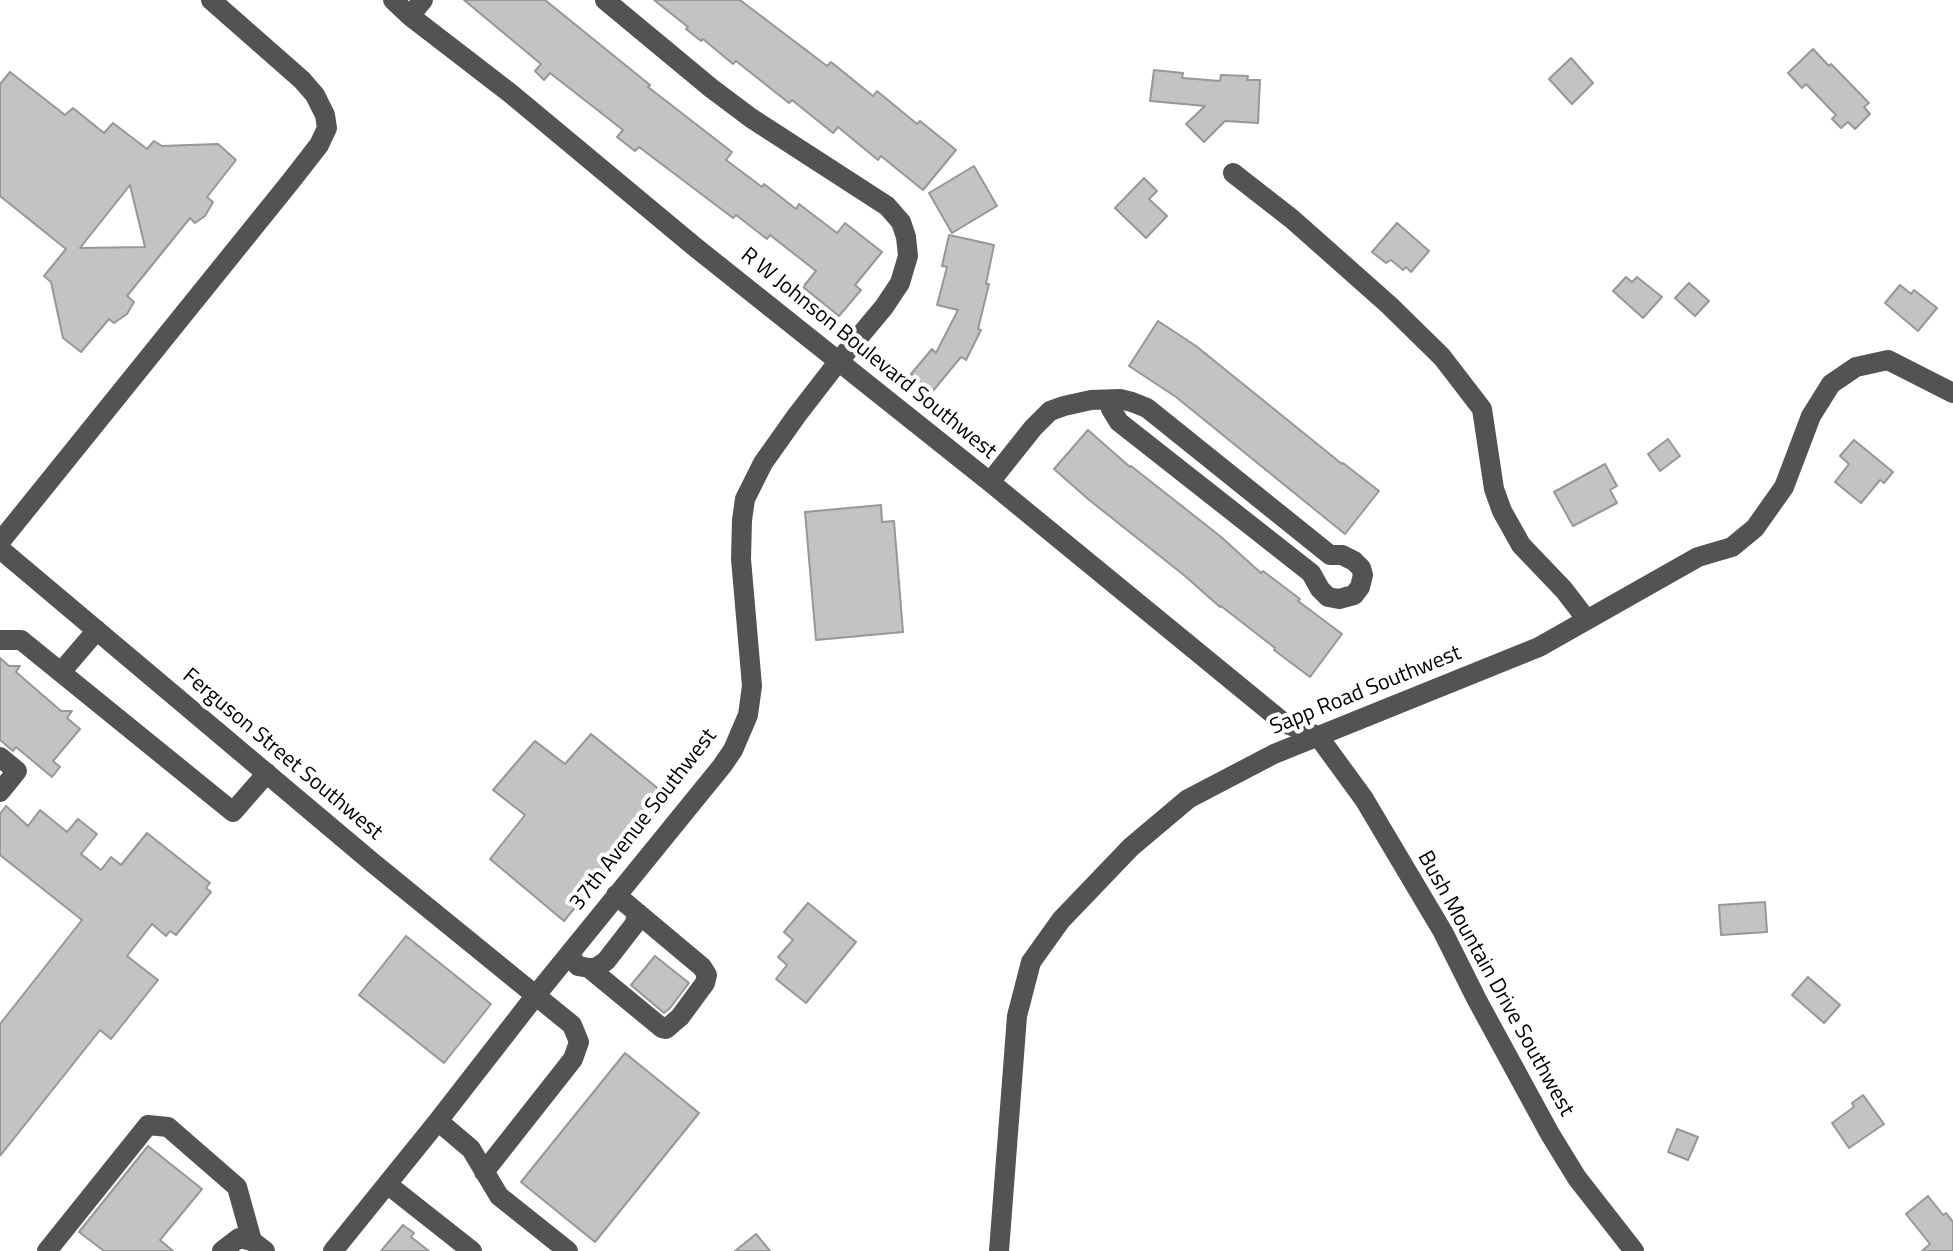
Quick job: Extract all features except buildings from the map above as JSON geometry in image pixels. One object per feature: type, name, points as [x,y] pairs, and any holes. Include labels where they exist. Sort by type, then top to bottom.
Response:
[{"type":"street","points":[[2,552],[319,145],[327,128],[325,115],[315,95],[302,80],[211,0]]},
{"type":"street","name":"R W Johnson Boulevard Southwest","points":[[393,0],[416,8],[510,93],[695,247],[990,482],[1284,723],[1318,736]]},
{"type":"street","name":"37th Avenue Southwest","points":[[333,1251],[733,750],[748,715],[752,686],[741,559],[745,499],[763,463],[838,362],[884,307],[900,283],[908,256],[901,222],[887,206],[751,118],[605,0]]},
{"type":"street","points":[[1233,173],[1292,219],[1442,357],[1482,409],[1494,489],[1502,511],[1521,545],[1564,590],[1587,620]]},
{"type":"street","name":"Sapp Road Southwest","points":[[999,1251],[1017,1016],[1031,962],[1061,920],[1131,847],[1188,799],[1274,754],[1539,647],[1698,557],[1732,547],[1755,528],[1784,487],[1811,416],[1831,384],[1856,367],[1888,360],[1953,393]]},
{"type":"street","points":[[990,482],[1050,411],[1077,402],[1120,399],[1132,402],[1147,408],[1330,555],[1342,555],[1354,561],[1363,575],[1354,595],[1339,599],[1328,597],[1311,573],[1119,422],[1108,400]]},
{"type":"street","name":"Ferguson Street Southwest","points":[[2,552],[373,863],[572,1025],[579,1042],[573,1059],[484,1172]]},
{"type":"street","points":[[61,672],[97,630]]},
{"type":"street","points":[[0,640],[21,640],[233,812],[267,773]]},
{"type":"street","name":"Bush Mountain Drive Southwest","points":[[1318,736],[1364,799],[1443,932],[1550,1134],[1577,1178],[1634,1251]]},
{"type":"street","points":[[0,757],[17,771],[0,792]]},
{"type":"street","points":[[589,968],[666,1029],[680,1017],[705,983],[707,975],[702,967],[616,895]]},
{"type":"street","points":[[569,955],[578,966],[596,968],[606,961],[634,925],[638,913]]},
{"type":"street","points":[[438,1121],[471,1149],[499,1196],[561,1249]]},
{"type":"street","points":[[50,1250],[148,1125],[168,1127],[237,1187],[259,1246]]},
{"type":"street","points":[[387,1184],[472,1251]]},
{"type":"street","points":[[222,1251],[239,1238],[259,1246]]}]
